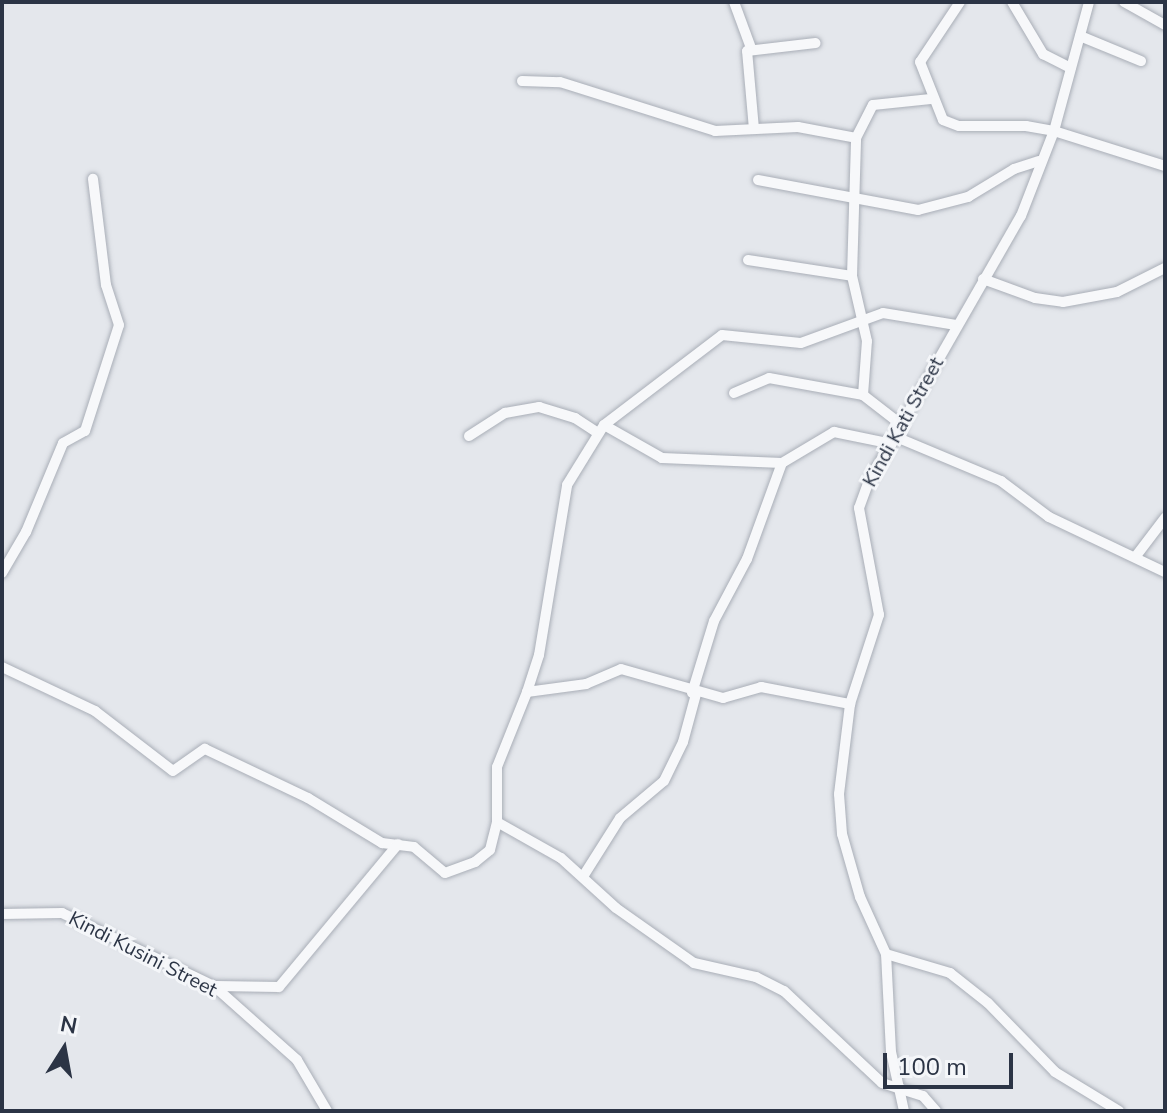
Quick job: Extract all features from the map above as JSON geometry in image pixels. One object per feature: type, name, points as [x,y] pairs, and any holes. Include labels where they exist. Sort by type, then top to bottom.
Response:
[{"type":"street","points":[[734,2],[751,48]]},
{"type":"street","points":[[960,2],[920,62],[931,99],[950,124],[1054,131],[1165,166]]},
{"type":"street","points":[[1012,2],[1043,54],[1071,68]]},
{"type":"street","name":"Kindi Kati Street","points":[[886,954],[860,897],[842,834],[839,794],[850,704],[879,615],[859,508],[869,481],[1021,216],[1039,161],[1054,131],[1089,2]]},
{"type":"street","points":[[1124,2],[1165,25]]},
{"type":"street","points":[[1080,36],[1141,61]]},
{"type":"street","points":[[754,129],[754,86],[745,56],[751,48],[816,43]]},
{"type":"street","points":[[522,81],[560,82],[703,129],[816,128],[856,138]]},
{"type":"street","points":[[863,395],[867,341],[852,276],[858,196],[856,138],[873,105],[931,99]]},
{"type":"street","points":[[758,180],[858,196],[907,210],[931,208],[968,197],[1014,169],[1039,161]]},
{"type":"street","points":[[2,573],[63,443],[85,431],[119,325],[106,285],[93,179]]},
{"type":"street","points":[[748,260],[852,276]]},
{"type":"street","points":[[983,279],[1035,298],[1063,302],[1117,292],[1165,268]]},
{"type":"street","points":[[2,667],[95,711],[173,771],[205,749],[308,798],[370,837],[424,853],[445,873],[486,855],[497,822],[497,767],[539,655],[567,485],[601,429],[722,335],[801,343],[861,318],[897,312],[956,325]]},
{"type":"street","points":[[734,393],[769,378],[863,395],[903,426]]},
{"type":"street","points":[[469,436],[505,413],[539,407],[575,418],[662,458],[782,463],[834,432],[894,440],[1001,481],[1049,517],[1165,572]]},
{"type":"street","points":[[584,875],[620,818],[664,781],[683,742],[714,621],[747,559],[782,463]]},
{"type":"street","points":[[1136,556],[1165,518]]},
{"type":"street","points":[[527,692],[586,684],[621,669],[694,694],[728,699],[761,687],[850,704]]},
{"type":"street","points":[[497,822],[584,875],[616,908],[694,963],[756,977],[784,991],[882,1083],[923,1096],[936,1111]]},
{"type":"street","points":[[214,986],[279,987],[398,844]]},
{"type":"street","name":"Kindi Kusini Street","points":[[2,914],[62,913],[214,986],[297,1060],[327,1111]]},
{"type":"street","points":[[904,1111],[896,1087],[886,954],[950,973],[988,1003],[1055,1072],[1119,1111]]}]
